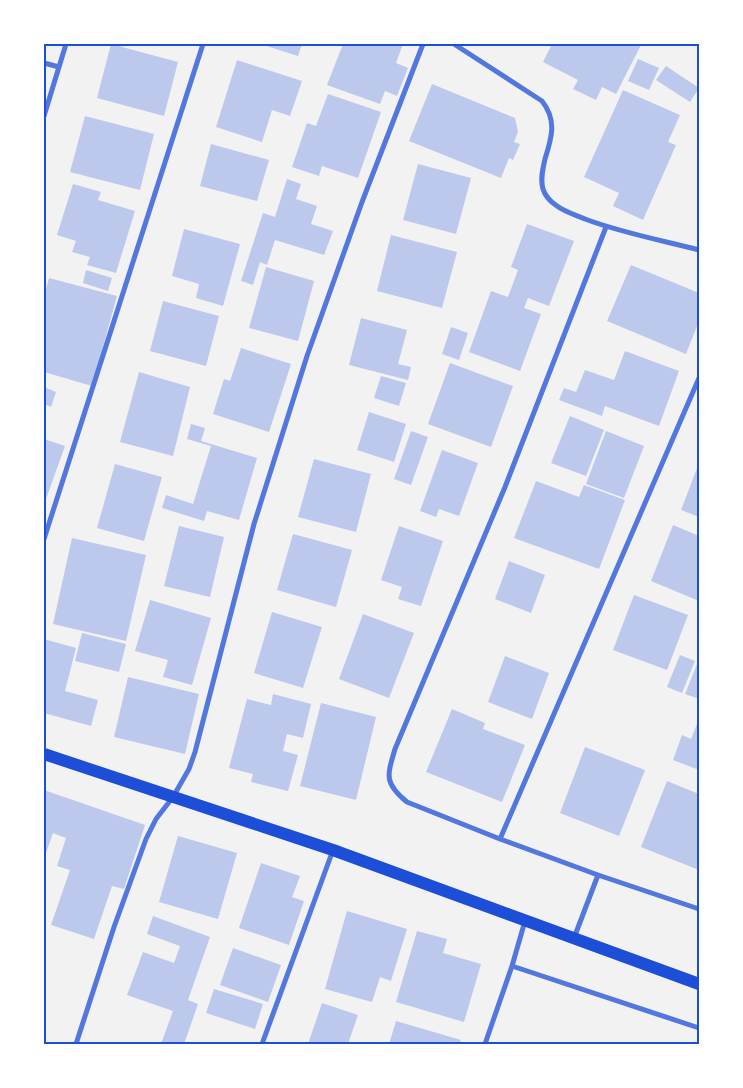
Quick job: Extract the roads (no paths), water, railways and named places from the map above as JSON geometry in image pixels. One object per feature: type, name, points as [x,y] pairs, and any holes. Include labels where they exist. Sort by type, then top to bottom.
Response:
[{"type":"main road","points":[[44,754],[333,850],[699,984]]},
{"type":"street","points":[[44,116],[66,44]]},
{"type":"street","points":[[44,539],[203,44]]},
{"type":"street","points":[[76,1044],[114,927],[146,839],[156,819],[173,797],[189,769],[195,752],[254,524],[307,356],[362,202],[423,44]]},
{"type":"street","points":[[454,44],[542,101],[547,108],[551,115],[551,131],[542,176],[543,189],[559,208],[606,227],[699,248]]},
{"type":"street","points":[[44,63],[59,67]]},
{"type":"street","points":[[606,227],[505,487],[395,749],[389,768],[389,782],[396,793],[407,802],[598,875],[699,909]]},
{"type":"street","points":[[500,839],[699,378]]},
{"type":"street","points":[[262,1044],[333,850]]},
{"type":"street","points":[[574,938],[598,875]]},
{"type":"street","points":[[485,1044],[512,966],[525,920]]},
{"type":"street","points":[[512,966],[699,1028]]}]
